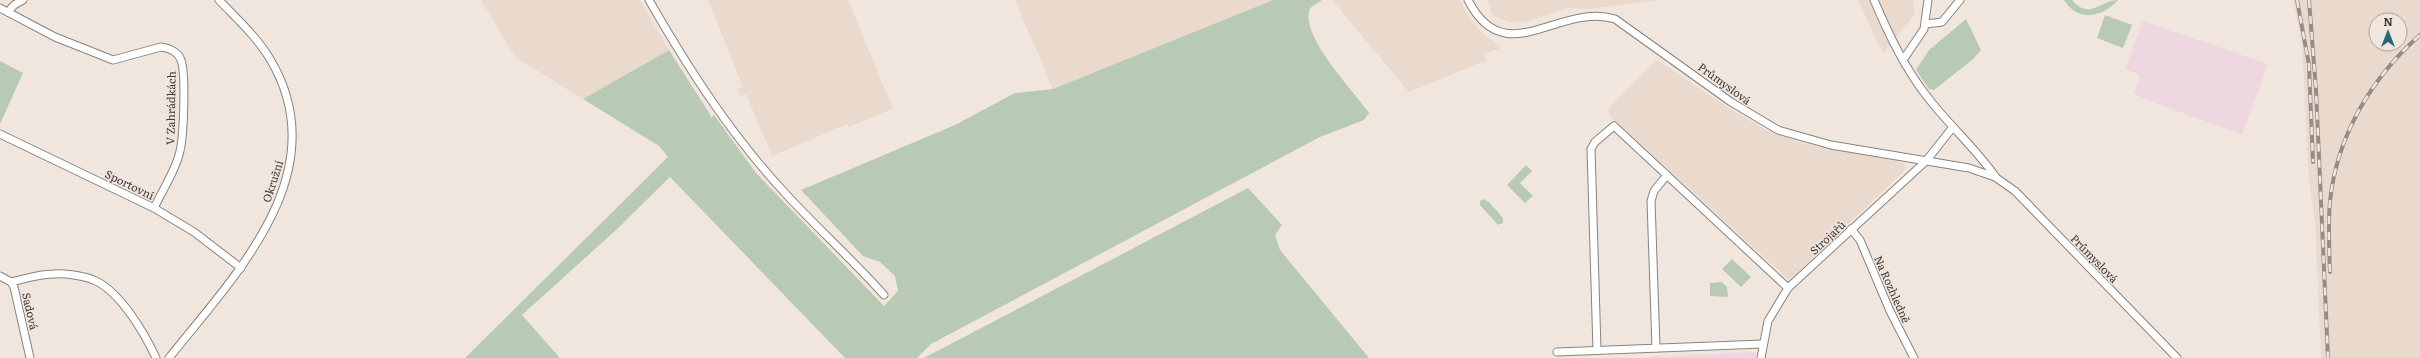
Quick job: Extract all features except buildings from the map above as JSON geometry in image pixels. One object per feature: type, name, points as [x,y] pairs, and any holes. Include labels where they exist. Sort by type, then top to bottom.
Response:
[{"type":"street","points":[[8,12],[14,5],[23,0]]},
{"type":"street","name":"Okružní","points":[[169,358],[241,268],[262,237],[279,199],[290,162],[294,133],[290,110],[271,61],[248,30],[219,0]]},
{"type":"street","points":[[649,0],[687,64],[736,135],[785,193],[884,295]]},
{"type":"street","name":"Průmyslová","points":[[1468,0],[1484,22],[1497,30],[1510,34],[1532,32],[1583,16],[1598,15],[1615,19],[1731,102],[1778,130],[1831,145],[1970,168],[1995,177],[2016,191],[2177,358]]},
{"type":"street","name":"Průmyslová","points":[[1874,0],[1891,40],[1920,87],[1953,127],[1982,158],[1995,177]]},
{"type":"street","points":[[1903,60],[1926,24],[1928,0]]},
{"type":"street","points":[[1926,24],[1942,22],[1960,0]]},
{"type":"street","name":"V Zahrádkách","points":[[0,8],[55,37],[113,60],[161,47],[169,48],[178,55],[182,64],[183,99],[180,150],[154,208]]},
{"type":"street","points":[[1597,350],[1591,149],[1595,142],[1614,126],[1788,288]]},
{"type":"street","name":"Strojařů","points":[[1762,358],[1763,344],[1768,321],[1788,288],[1926,160],[1953,127]]},
{"type":"street","name":"Sportovní","points":[[0,134],[154,208],[194,232],[241,268]]},
{"type":"street","points":[[1656,348],[1651,201],[1653,193],[1667,175]]},
{"type":"street","name":"Na Rozhledně","points":[[1851,229],[1860,240],[1890,312],[1914,358]]},
{"type":"street","points":[[11,282],[54,274],[96,281],[110,293],[132,317],[146,335],[156,358]]},
{"type":"street","name":"Sadová","points":[[0,276],[11,282],[18,300],[30,358]]},
{"type":"street","points":[[1557,352],[1763,344]]},
{"type":"shaded area","points":[[481,0],[640,0],[669,50],[583,99],[515,57]]},
{"type":"shaded area","points":[[708,0],[848,0],[893,109],[849,127],[847,124],[772,156],[746,94],[741,96],[738,89],[743,87]]},
{"type":"shaded area","points":[[1015,0],[1275,0],[1053,89]]},
{"type":"shaded area","points":[[1332,0],[1461,0],[1465,11],[1480,31],[1501,48],[1483,54],[1487,60],[1409,92]]},
{"type":"shaded area","points":[[1487,0],[1661,0],[1588,9],[1568,8],[1526,22],[1509,22],[1493,16]]},
{"type":"shaded area","points":[[1858,0],[1913,0],[1915,14],[1883,53]]},
{"type":"shaded area","points":[[2293,0],[2420,0],[2420,358],[2321,358],[2315,219],[2309,180],[2302,44]]},
{"type":"shaded area","points":[[2143,21],[2268,64],[2242,135],[2142,98],[2134,93],[2140,75],[2125,69]]},
{"type":"shaded area","points":[[1657,60],[1735,112],[1768,131],[1809,145],[1902,162],[1906,166],[1904,171],[1789,280],[1609,115],[1609,108]]},
{"type":"shaded area","points":[[1756,352],[1756,358],[1643,358],[1658,356]]},
{"type":"green space","points":[[1273,0],[1322,0],[1312,6],[1309,12],[1309,23],[1321,50],[1369,113],[1364,120],[1320,137],[931,344],[917,358],[845,358],[670,177],[616,230],[522,315],[560,358],[465,358],[668,157],[659,146],[583,99],[669,50],[711,116],[710,118],[714,115],[756,173],[884,306],[898,291],[895,276],[880,262],[863,256],[801,190],[955,125],[1015,93],[1053,89]]},
{"type":"green space","points":[[2064,0],[2072,0],[2084,9],[2090,9],[2118,0],[2112,6],[2098,14],[2083,15],[2076,12]]},
{"type":"green space","points":[[2105,15],[2132,25],[2123,48],[2097,38]]},
{"type":"green space","points":[[1966,19],[1981,50],[1972,60],[1934,90],[1929,89],[1916,70],[1929,50]]},
{"type":"green space","points":[[0,61],[23,73],[0,124]]},
{"type":"green space","points":[[1526,165],[1532,171],[1520,183],[1533,196],[1525,203],[1507,185]]},
{"type":"green space","points":[[1248,188],[1282,225],[1275,235],[1280,250],[1369,358],[924,358]]},
{"type":"green space","points":[[1483,199],[1489,202],[1503,218],[1503,223],[1498,225],[1480,205],[1480,201]]},
{"type":"green space","points":[[1732,259],[1751,277],[1741,287],[1722,269]]},
{"type":"green space","points":[[1722,282],[1727,287],[1728,297],[1710,296],[1710,283]]},
{"type":"railway","points":[[2297,0],[2309,65],[2313,162]]},
{"type":"railway","points":[[2309,0],[2316,90],[2328,358]]},
{"type":"railway","points":[[2330,272],[2330,201],[2340,154],[2359,110],[2372,89],[2386,70],[2420,35]]}]
